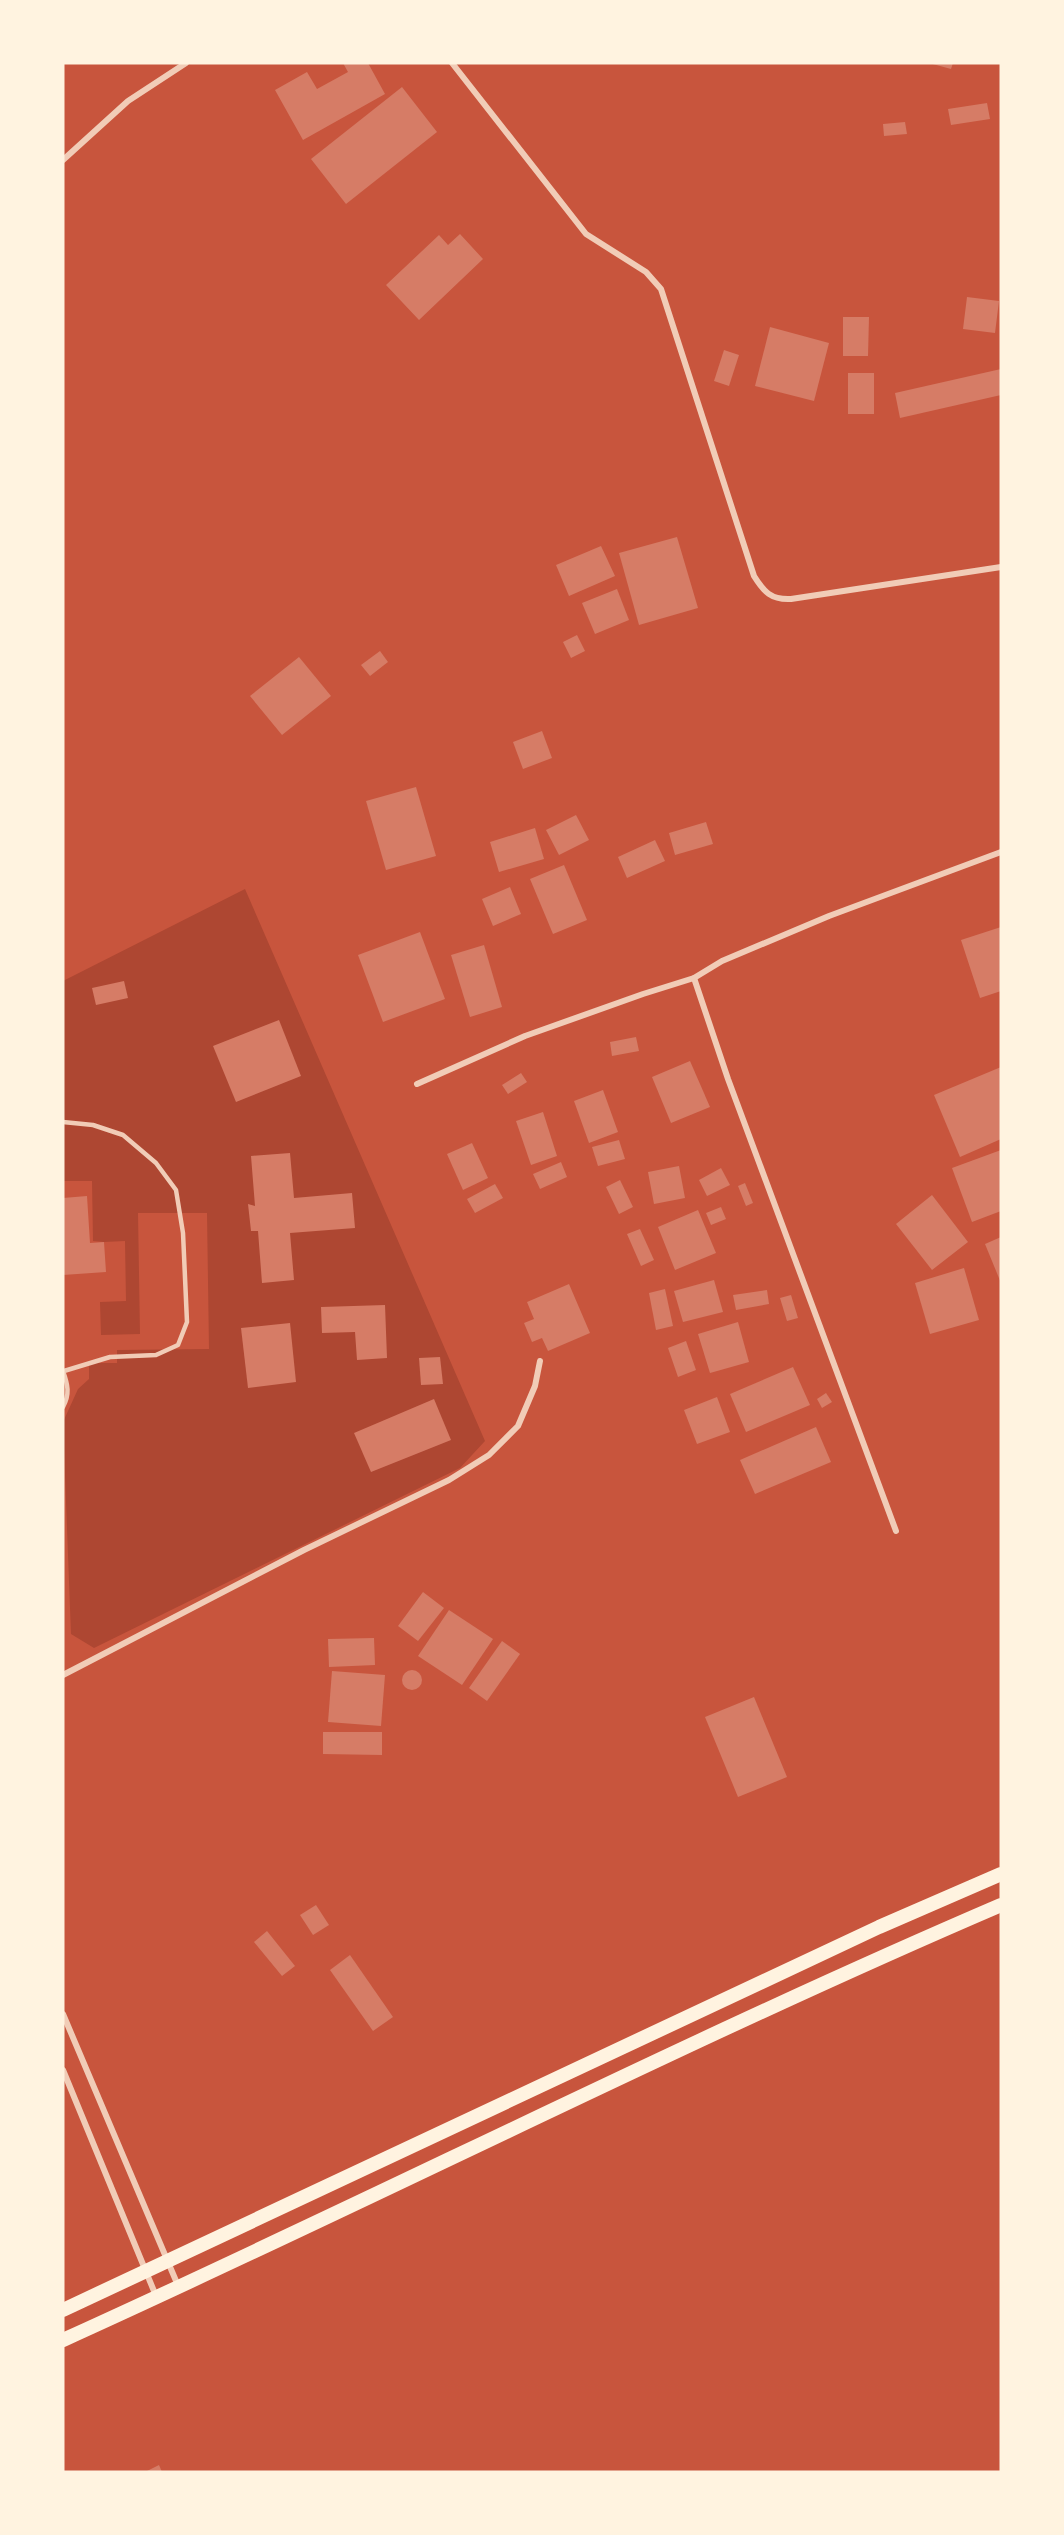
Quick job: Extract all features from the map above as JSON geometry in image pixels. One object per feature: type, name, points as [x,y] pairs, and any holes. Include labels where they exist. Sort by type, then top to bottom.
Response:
[{"type":"main road","points":[[63,2310],[879,1927],[1001,1874]]},
{"type":"main road","points":[[63,2340],[179,2289],[610,2082],[896,1950],[1001,1905]]},
{"type":"street","points":[[63,160],[128,101],[186,63]]},
{"type":"street","points":[[452,63],[586,234],[646,272],[661,289],[754,576],[766,594],[778,600],[791,599],[1001,567]]},
{"type":"street","points":[[417,1084],[525,1036],[694,978],[722,961],[829,916],[1001,852]]},
{"type":"street","points":[[694,978],[728,1079],[896,1531]]},
{"type":"street","points":[[63,1675],[304,1550],[472,1467],[495,1451],[518,1426],[532,1395],[540,1361]]},
{"type":"street","points":[[63,2014],[179,2289]]},
{"type":"street","points":[[63,2070],[157,2298]]},
{"type":"lane","points":[[63,1122],[93,1125],[123,1135],[156,1163],[176,1190],[183,1233],[187,1322],[178,1345],[156,1355],[110,1357],[63,1371],[69,1387],[68,1397],[63,1407]]},
{"type":"shaded area","points":[[245,889],[485,1441],[460,1468],[94,1648],[71,1634],[63,1422],[78,1389],[89,1379],[89,1363],[117,1363],[117,1350],[209,1349],[207,1213],[138,1213],[140,1334],[101,1335],[100,1302],[126,1301],[125,1241],[93,1241],[92,1181],[63,1181],[63,981]]},
{"type":"building","points":[[343,63],[368,63],[385,94],[303,140],[275,90],[307,72],[317,89],[348,72]]},
{"type":"building","points":[[929,63],[953,63],[951,69]]},
{"type":"building","points":[[402,87],[437,132],[346,204],[311,159]]},
{"type":"building","points":[[987,103],[990,119],[951,125],[948,109]]},
{"type":"building","points":[[905,122],[907,134],[884,136],[883,124]]},
{"type":"building","points":[[460,234],[483,259],[419,320],[386,285],[439,235],[448,245]]},
{"type":"building","points":[[967,297],[999,301],[995,333],[963,329]]},
{"type":"building","points":[[843,317],[869,317],[868,356],[843,356]]},
{"type":"building","points":[[770,327],[829,343],[814,401],[755,386]]},
{"type":"building","points":[[724,350],[739,355],[729,386],[714,381]]},
{"type":"building","points":[[1001,369],[1001,395],[900,418],[895,393]]},
{"type":"building","points":[[848,373],[874,373],[874,414],[848,414]]},
{"type":"building","points":[[677,537],[698,608],[639,625],[619,553]]},
{"type":"building","points":[[601,546],[615,576],[569,596],[556,565]]},
{"type":"building","points":[[617,589],[629,620],[595,634],[582,603]]},
{"type":"building","points":[[577,635],[585,651],[571,658],[563,642]]},
{"type":"building","points":[[380,651],[388,662],[370,676],[361,665]]},
{"type":"building","points":[[299,657],[331,696],[282,735],[250,696]]},
{"type":"building","points":[[542,731],[552,758],[523,769],[513,742]]},
{"type":"building","points":[[416,787],[436,856],[386,870],[366,801]]},
{"type":"building","points":[[576,815],[589,840],[559,855],[546,830]]},
{"type":"building","points":[[706,822],[713,844],[675,855],[669,833]]},
{"type":"building","points":[[535,828],[544,859],[499,872],[490,842]]},
{"type":"building","points":[[655,840],[665,861],[627,878],[618,857]]},
{"type":"building","points":[[564,865],[587,920],[553,934],[530,879]]},
{"type":"building","points":[[510,887],[521,914],[493,926],[482,899]]},
{"type":"building","points":[[1001,927],[1001,991],[980,998],[961,940]]},
{"type":"building","points":[[420,932],[445,999],[383,1022],[358,955]]},
{"type":"building","points":[[484,945],[502,1007],[470,1017],[451,955]]},
{"type":"building","points":[[124,981],[128,998],[96,1005],[92,988]]},
{"type":"building","points":[[279,1020],[301,1076],[236,1102],[213,1046]]},
{"type":"building","points":[[636,1037],[639,1051],[612,1056],[610,1042]]},
{"type":"building","points":[[690,1061],[710,1107],[671,1123],[652,1077]]},
{"type":"building","points":[[1001,1067],[1001,1139],[960,1157],[934,1095]]},
{"type":"building","points":[[521,1073],[527,1082],[508,1094],[502,1085]]},
{"type":"building","points":[[603,1090],[618,1132],[589,1143],[574,1101]]},
{"type":"building","points":[[543,1112],[557,1156],[531,1165],[516,1121]]},
{"type":"building","points":[[619,1140],[625,1159],[598,1166],[592,1147]]},
{"type":"building","points":[[472,1143],[488,1178],[463,1190],[447,1154]]},
{"type":"building","points":[[1001,1150],[1001,1211],[972,1222],[952,1168]]},
{"type":"building","points":[[290,1153],[294,1198],[352,1193],[355,1228],[290,1233],[294,1280],[262,1283],[258,1231],[251,1231],[248,1204],[255,1206],[251,1156]]},
{"type":"building","points":[[561,1162],[567,1177],[540,1189],[533,1174]]},
{"type":"building","points":[[679,1166],[685,1198],[654,1204],[648,1172]]},
{"type":"building","points":[[721,1168],[730,1185],[707,1196],[699,1180]]},
{"type":"building","points":[[620,1180],[633,1207],[619,1214],[606,1187]]},
{"type":"building","points":[[745,1183],[753,1203],[746,1206],[738,1186]]},
{"type":"building","points":[[495,1184],[503,1198],[475,1213],[467,1199]]},
{"type":"building","points":[[932,1195],[968,1242],[932,1270],[896,1224]]},
{"type":"building","points":[[87,1196],[90,1243],[104,1242],[106,1272],[63,1275],[63,1198]]},
{"type":"building","points":[[721,1207],[726,1219],[711,1225],[706,1213]]},
{"type":"building","points":[[698,1210],[716,1253],[675,1270],[658,1227]]},
{"type":"building","points":[[640,1229],[654,1260],[641,1266],[627,1234]]},
{"type":"building","points":[[1001,1237],[1001,1283],[985,1244]]},
{"type":"building","points":[[964,1268],[979,1320],[930,1334],[915,1283]]},
{"type":"building","points":[[714,1280],[723,1312],[683,1322],[674,1291]]},
{"type":"building","points":[[569,1284],[590,1333],[548,1351],[542,1338],[532,1342],[524,1323],[534,1319],[527,1302]]},
{"type":"building","points":[[665,1289],[673,1326],[656,1330],[649,1293]]},
{"type":"building","points":[[767,1290],[769,1304],[736,1310],[733,1295]]},
{"type":"building","points":[[791,1295],[798,1318],[787,1321],[780,1298]]},
{"type":"building","points":[[385,1305],[387,1358],[357,1360],[355,1332],[322,1333],[321,1307]]},
{"type":"building","points":[[738,1322],[749,1362],[710,1373],[698,1334]]},
{"type":"building","points":[[290,1323],[296,1382],[248,1388],[241,1328]]},
{"type":"building","points":[[686,1341],[696,1370],[678,1377],[668,1348]]},
{"type":"building","points":[[440,1357],[443,1384],[421,1385],[419,1358]]},
{"type":"building","points":[[793,1367],[810,1405],[746,1432],[730,1394]]},
{"type":"building","points":[[826,1393],[832,1402],[822,1408],[817,1399]]},
{"type":"building","points":[[717,1397],[730,1432],[697,1444],[684,1410]]},
{"type":"building","points":[[434,1399],[451,1440],[371,1472],[354,1433]]},
{"type":"building","points":[[816,1427],[831,1462],[755,1494],[740,1460]]},
{"type":"building","points":[[423,1592],[444,1608],[418,1641],[398,1626]]},
{"type":"building","points":[[449,1610],[493,1639],[462,1685],[418,1656]]},
{"type":"building","points":[[374,1638],[375,1665],[329,1667],[328,1639]]},
{"type":"building","points":[[502,1641],[520,1654],[487,1701],[469,1688]]},
{"type":"building","points":[[408,1670],[416,1670],[422,1676],[422,1684],[416,1690],[408,1690],[402,1684],[402,1676]]},
{"type":"building","points":[[332,1671],[385,1675],[381,1726],[328,1722]]},
{"type":"building","points":[[754,1697],[787,1777],[738,1797],[705,1717]]},
{"type":"building","points":[[323,1732],[382,1732],[382,1755],[323,1754]]},
{"type":"building","points":[[316,1905],[329,1925],[313,1935],[300,1915]]},
{"type":"building","points":[[267,1931],[295,1966],[282,1976],[254,1942]]},
{"type":"building","points":[[350,1955],[393,2017],[373,2031],[330,1970]]},
{"type":"building","points":[[159,2465],[162,2472],[145,2472]]}]
